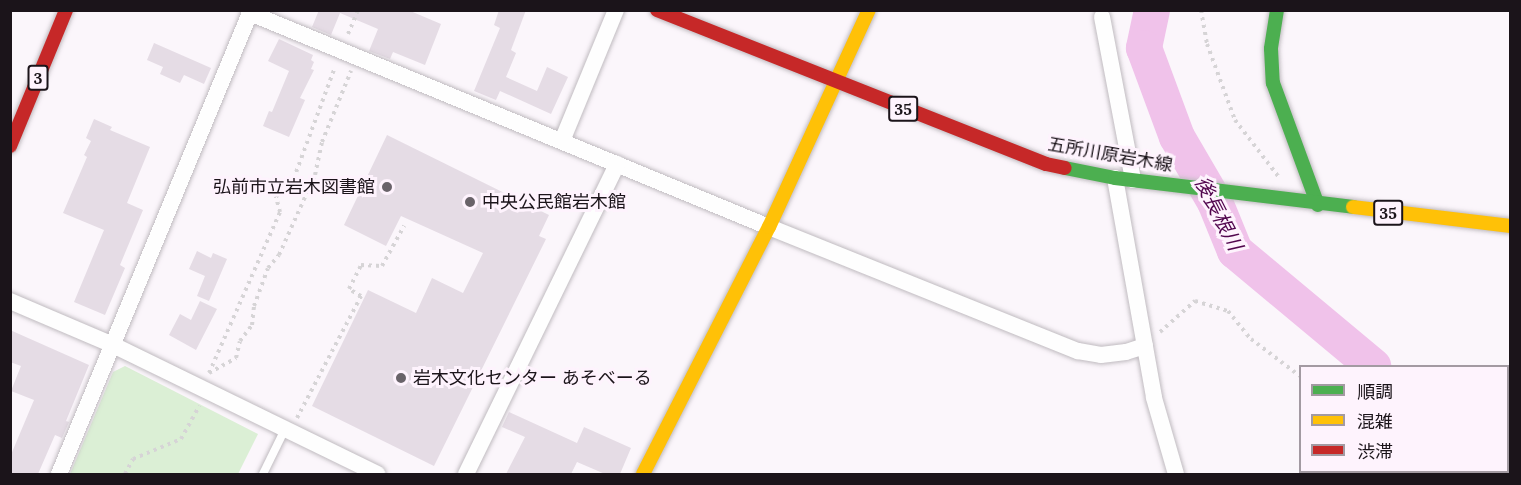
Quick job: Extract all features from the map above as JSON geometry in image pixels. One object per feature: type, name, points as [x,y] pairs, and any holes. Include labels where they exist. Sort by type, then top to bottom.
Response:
[{"type":"main road","name":"3","points":[[10,146],[66,10]]},
{"type":"main road","name":"五所川原岩木線","points":[[657,10],[836,83],[1046,164],[1115,178],[1273,197],[1318,205],[1510,226]]},
{"type":"main road","points":[[643,474],[769,227],[869,10]]},
{"type":"main road","points":[[1277,10],[1271,49],[1273,83],[1318,205]]},
{"type":"street","points":[[562,141],[616,10]]},
{"type":"street","points":[[59,474],[250,13],[617,165],[1078,351],[1101,355],[1126,352],[1145,346]]},
{"type":"street","points":[[1102,17],[1133,180]]},
{"type":"street","points":[[466,474],[617,165]]},
{"type":"street","points":[[1115,178],[1163,436],[1176,474]]},
{"type":"street","points":[[10,301],[113,345],[377,474]]},
{"type":"lane","points":[[263,474],[288,430]]},
{"type":"path","points":[[349,54],[291,186],[276,197],[280,212],[209,374],[236,357],[240,341],[252,326],[254,306],[268,268],[279,255],[315,175],[322,142],[349,54],[358,10]]},
{"type":"path","points":[[1201,10],[1207,44],[1235,120],[1280,178],[1273,197]]},
{"type":"path","points":[[288,430],[361,296],[349,290],[361,265],[382,266],[404,226]]},
{"type":"path","points":[[1145,346],[1195,301],[1227,311],[1251,339],[1299,375]]},
{"type":"path","points":[[125,474],[133,459],[181,439],[202,400]]},
{"type":"green space","points":[[125,366],[258,434],[238,474],[70,474],[113,372]]},
{"type":"building","points":[[319,10],[408,10],[441,24],[425,65],[393,52],[390,59],[369,51],[378,29],[340,13],[331,35],[312,27]]},
{"type":"building","points":[[499,10],[526,10],[511,50],[516,53],[506,77],[537,91],[547,67],[568,77],[551,114],[500,91],[496,100],[474,91],[500,28],[494,25]]},
{"type":"building","points":[[279,39],[313,55],[311,60],[314,62],[311,69],[314,70],[300,98],[305,100],[289,137],[263,126],[269,111],[272,112],[289,71],[268,61]]},
{"type":"building","points":[[154,43],[211,68],[204,84],[184,75],[180,83],[160,74],[163,67],[147,60]]},
{"type":"building","points":[[94,119],[112,127],[110,130],[150,147],[127,203],[143,210],[120,265],[125,268],[105,315],[74,302],[104,230],[63,213],[87,157],[84,155],[91,141],[86,138]]},
{"type":"building","points":[[387,135],[549,215],[539,236],[546,239],[434,466],[312,406],[368,290],[416,313],[432,278],[463,293],[483,253],[401,216],[386,246],[344,225]]},
{"type":"building","points":[[197,251],[211,258],[213,253],[227,259],[209,301],[197,296],[205,276],[189,269]]},
{"type":"building","points":[[200,301],[217,309],[196,350],[169,335],[180,314],[191,320]]},
{"type":"building","points":[[10,330],[89,365],[66,421],[69,422],[62,438],[55,435],[38,474],[10,474],[10,457],[34,400],[11,391],[21,366],[10,362]]},
{"type":"building","points":[[509,412],[577,443],[584,427],[631,448],[620,474],[605,474],[577,462],[571,474],[506,474],[525,437],[502,427]]},
{"type":"waterway","name":"後長根川","points":[[1152,10],[1144,48],[1177,137],[1215,202],[1235,251],[1372,365]]},
{"type":"traffic: fast","points":[[1277,10],[1271,49],[1273,83],[1318,205]]},
{"type":"traffic: fast","points":[[1065,168],[1115,178],[1353,207]]},
{"type":"traffic: slow","points":[[643,474],[769,227],[869,10]]},
{"type":"traffic: slow","points":[[1353,207],[1510,226]]},
{"type":"traffic: jam","points":[[10,146],[66,10]]},
{"type":"traffic: jam","points":[[657,10],[1046,164],[1065,168]]},
{"type":"place","name":"弘前市立岩木図書館","points":[[387,187]]},
{"type":"place","name":"中央公民館岩木館","points":[[470,202]]},
{"type":"place","name":"岩木文化センター あそべーる","points":[[401,378]]}]
